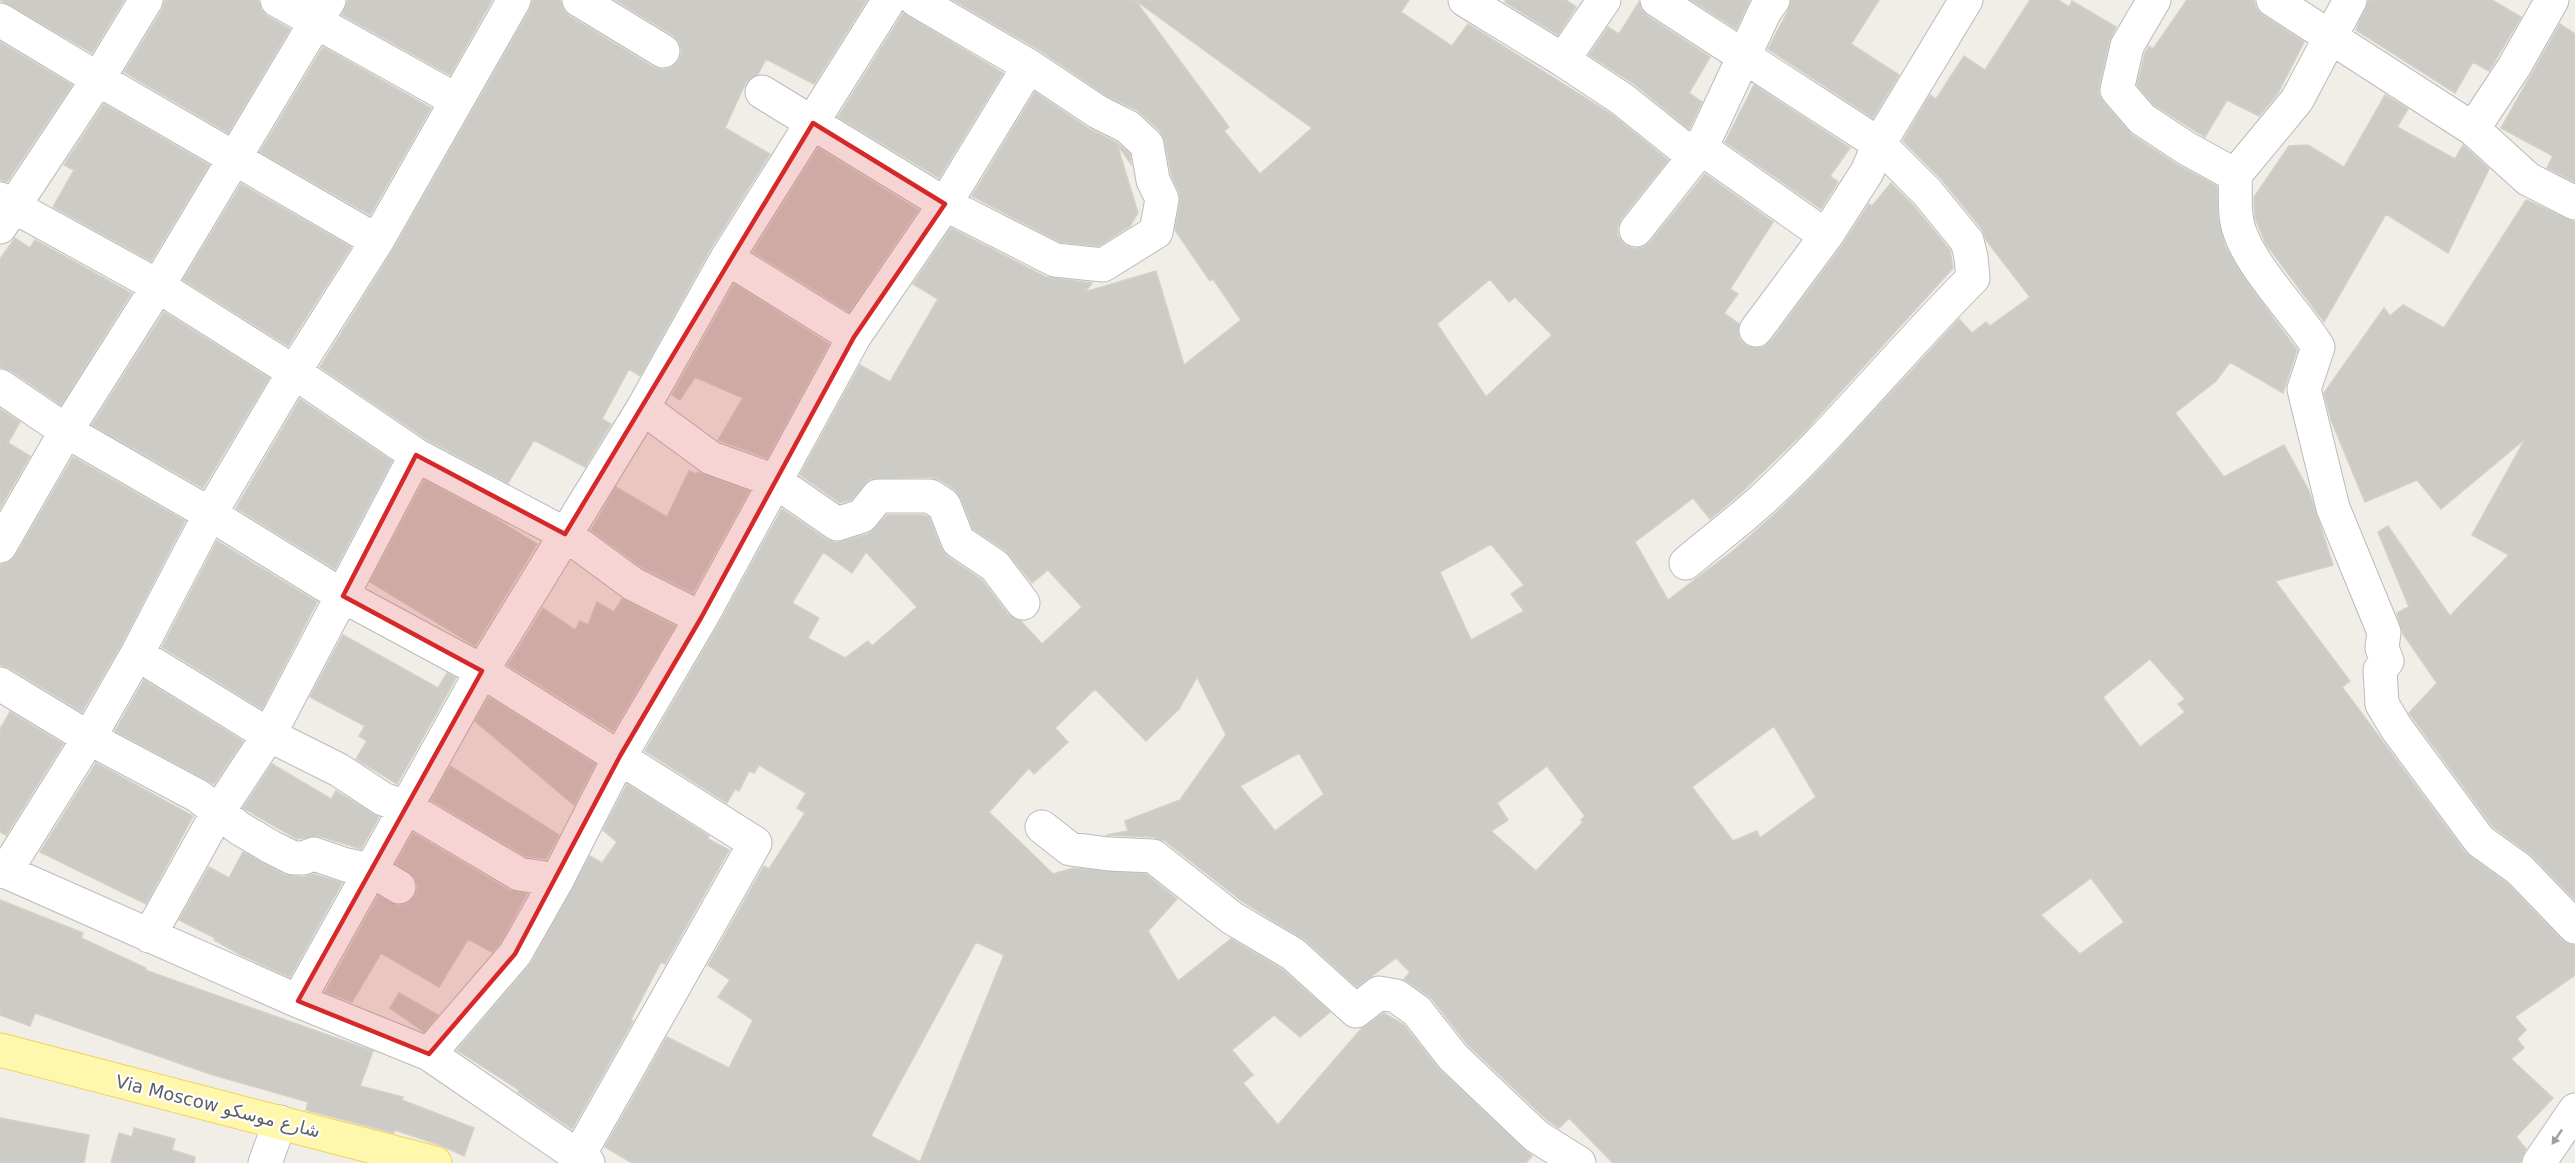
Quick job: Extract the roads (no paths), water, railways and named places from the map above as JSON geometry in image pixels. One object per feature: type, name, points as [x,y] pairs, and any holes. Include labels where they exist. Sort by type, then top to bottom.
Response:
[{"type":"main road","name":"Via Moscow شارع موسكو","points":[[0,1050],[435,1163]]},
{"type":"street","points":[[146,0],[98,79],[5,211],[158,286],[294,372],[416,455],[565,534],[633,584],[702,618]]},
{"type":"street","points":[[277,0],[323,11],[456,100]]},
{"type":"street","points":[[0,386],[66,431],[210,514],[344,596],[482,671],[755,843],[584,1159],[429,1054],[298,1001],[3,871],[89,738],[137,654],[210,514],[294,372],[377,241],[514,0]]},
{"type":"street","points":[[579,0],[663,51]]},
{"type":"street","points":[[298,1001],[482,671],[642,408],[727,258],[889,0]]},
{"type":"street","points":[[762,92],[945,204],[1055,260],[1103,265],[1156,232],[1162,200],[1153,180],[1147,145],[1128,127],[1098,112],[1029,66],[916,0]]},
{"type":"street","points":[[1465,0],[1622,99],[1682,147],[1701,148],[1826,236]]},
{"type":"street","points":[[1563,60],[1604,0]]},
{"type":"street","points":[[1657,0],[1879,144],[1927,192],[1967,241],[1973,278],[1920,332],[1833,428],[1763,499],[1686,563]]},
{"type":"street","points":[[1636,230],[1701,148],[1765,11],[1773,0]]},
{"type":"street","points":[[2154,0],[2127,46],[2118,90],[2142,119],[2186,148],[2235,175]]},
{"type":"street","points":[[2273,0],[2474,129],[2528,179],[2575,203]]},
{"type":"street","points":[[2350,0],[2297,100],[2235,175],[2237,221],[2247,251],[2290,306],[2318,347],[2304,389],[2333,508],[2384,632],[2382,648],[2387,661],[2380,670],[2382,704],[2397,729],[2480,841],[2519,869],[2575,927]]},
{"type":"street","points":[[2474,129],[2514,67],[2552,0]]},
{"type":"street","points":[[1756,330],[1826,236],[1868,172],[1879,144],[1954,4]]},
{"type":"street","points":[[0,546],[66,431],[158,286],[323,11]]},
{"type":"street","points":[[0,20],[377,241]]},
{"type":"street","points":[[429,1054],[515,954],[557,880],[620,756],[702,618],[854,337],[945,204],[1029,66]]},
{"type":"street","points":[[727,258],[854,337]]},
{"type":"street","points":[[642,408],[711,458],[775,481],[837,524],[862,516],[878,496],[930,496],[944,505],[958,541],[995,566],[1023,603]]},
{"type":"street","points":[[149,936],[218,812],[269,735],[416,455]]},
{"type":"street","points":[[137,654],[269,735],[339,770],[382,799],[406,807],[519,874],[557,880]]},
{"type":"street","points":[[0,684],[89,738],[198,796],[239,828],[293,858],[303,858],[314,854],[346,866],[371,870],[399,887]]},
{"type":"street","points":[[1042,827],[1070,849],[1153,856],[1232,918],[1293,954],[1356,1011],[1379,993],[1396,996],[1418,1011],[1453,1057],[1536,1136],[1579,1163]]},
{"type":"street","points":[[2539,1163],[2575,1110]]},
{"type":"street","points":[[265,1163],[280,1122]]}]
